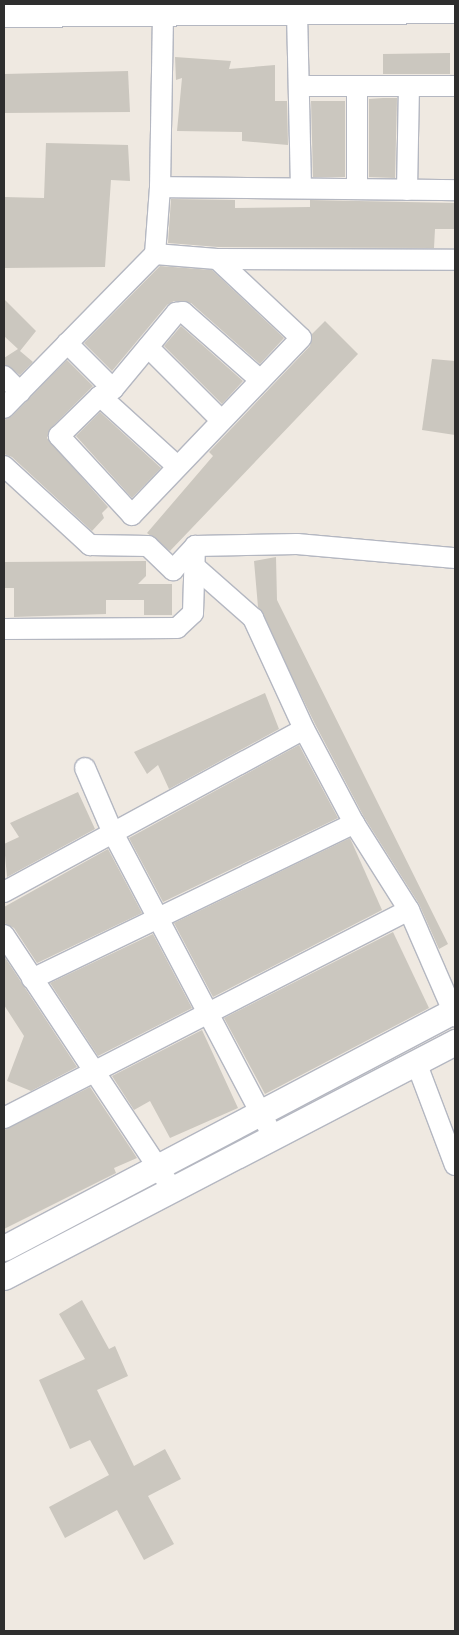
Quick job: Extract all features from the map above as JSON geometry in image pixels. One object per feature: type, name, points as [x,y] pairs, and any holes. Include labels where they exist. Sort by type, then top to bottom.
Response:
[{"type":"street","points":[[4,14],[455,10]]},
{"type":"street","points":[[296,12],[301,188]]},
{"type":"street","points":[[4,408],[156,254],[160,187],[163,13]]},
{"type":"street","points":[[298,86],[455,86]]},
{"type":"street","points":[[357,189],[358,86]]},
{"type":"street","points":[[407,190],[409,86]]},
{"type":"street","points":[[160,187],[455,190]]},
{"type":"street","points":[[156,254],[217,259],[455,260]]},
{"type":"street","points":[[217,259],[301,338],[132,515],[60,436],[106,392],[148,347],[176,313],[184,312],[260,380]]},
{"type":"street","points":[[67,343],[106,392],[177,466]]},
{"type":"street","points":[[148,347],[221,420]]},
{"type":"street","points":[[4,376],[20,392]]},
{"type":"street","points":[[4,466],[90,545],[148,546],[173,570],[195,546],[297,544],[455,558]]},
{"type":"street","points":[[4,629],[177,628],[193,613],[195,546]]},
{"type":"street","points":[[4,1248],[260,1112],[454,1013],[410,910],[354,823],[304,730],[253,618],[194,566]]},
{"type":"street","points":[[4,892],[112,831],[304,730]]},
{"type":"street","points":[[85,768],[112,831],[206,1014],[273,1137]]},
{"type":"street","points":[[32,979],[354,823]]},
{"type":"street","points":[[4,1118],[92,1070],[410,910]]},
{"type":"street","points":[[4,935],[92,1070],[159,1166],[172,1189]]},
{"type":"street","points":[[4,1277],[455,1042]]},
{"type":"street","points":[[416,1062],[455,1165]]},
{"type":"building","points":[[450,53],[450,74],[383,74],[383,54]]},
{"type":"building","points":[[175,57],[231,61],[229,69],[275,65],[275,101],[287,101],[288,145],[242,141],[242,132],[177,131],[182,78],[176,80]]},
{"type":"building","points":[[128,71],[130,112],[4,113],[4,74]]},
{"type":"building","points":[[397,98],[395,178],[369,177],[369,99]]},
{"type":"building","points":[[311,101],[345,101],[345,177],[313,177]]},
{"type":"building","points":[[46,143],[128,145],[130,181],[111,180],[105,267],[4,268],[4,197],[44,198]]},
{"type":"building","points":[[171,199],[235,200],[235,208],[310,207],[310,200],[455,203],[455,229],[435,229],[434,248],[218,247],[168,243]]},
{"type":"building","points":[[160,266],[212,270],[284,338],[260,364],[191,303],[174,301],[167,305],[112,371],[84,343]]},
{"type":"building","points":[[4,299],[36,331],[20,351],[33,362],[20,375],[4,364],[4,358],[18,349],[4,336]]},
{"type":"building","points":[[325,321],[358,354],[170,551],[147,533],[213,456],[209,452],[310,346],[312,334]]},
{"type":"building","points":[[181,326],[243,381],[222,404],[164,346]]},
{"type":"building","points":[[432,359],[455,361],[455,435],[422,430]]},
{"type":"building","points":[[67,360],[93,386],[51,428],[47,438],[108,507],[102,513],[104,518],[92,531],[12,457],[4,454],[4,420],[12,416]]},
{"type":"building","points":[[100,412],[161,468],[132,498],[76,436]]},
{"type":"building","points":[[276,557],[277,600],[448,944],[439,949],[419,904],[364,817],[315,724],[258,607],[254,561]]},
{"type":"building","points":[[146,561],[146,576],[138,584],[172,584],[172,615],[144,615],[144,600],[106,600],[106,614],[14,617],[14,588],[4,588],[4,562]]},
{"type":"building","points":[[265,693],[279,729],[169,789],[158,765],[147,774],[134,752]]},
{"type":"building","points":[[299,745],[338,818],[163,902],[129,838]]},
{"type":"building","points":[[78,792],[95,829],[7,877],[4,844],[19,837],[10,823]]},
{"type":"building","points":[[350,838],[382,910],[213,997],[174,923]]},
{"type":"building","points":[[108,849],[142,913],[37,963],[14,928],[4,923],[4,907]]},
{"type":"building","points":[[393,932],[429,1008],[265,1094],[224,1018]]},
{"type":"building","points":[[153,934],[192,1008],[98,1056],[50,983]]},
{"type":"building","points":[[4,956],[77,1067],[31,1091],[7,1081],[24,1036],[4,1005]]},
{"type":"building","points":[[202,1030],[238,1108],[170,1138],[150,1101],[134,1110],[112,1076]]},
{"type":"building","points":[[90,1087],[137,1158],[114,1168],[116,1173],[4,1229],[4,1130]]},
{"type":"building","points":[[82,1300],[109,1349],[115,1346],[128,1376],[97,1390],[134,1466],[165,1449],[181,1479],[148,1496],[174,1544],[144,1560],[117,1510],[65,1538],[49,1507],[109,1475],[90,1440],[70,1449],[39,1380],[85,1359],[59,1314]]}]
